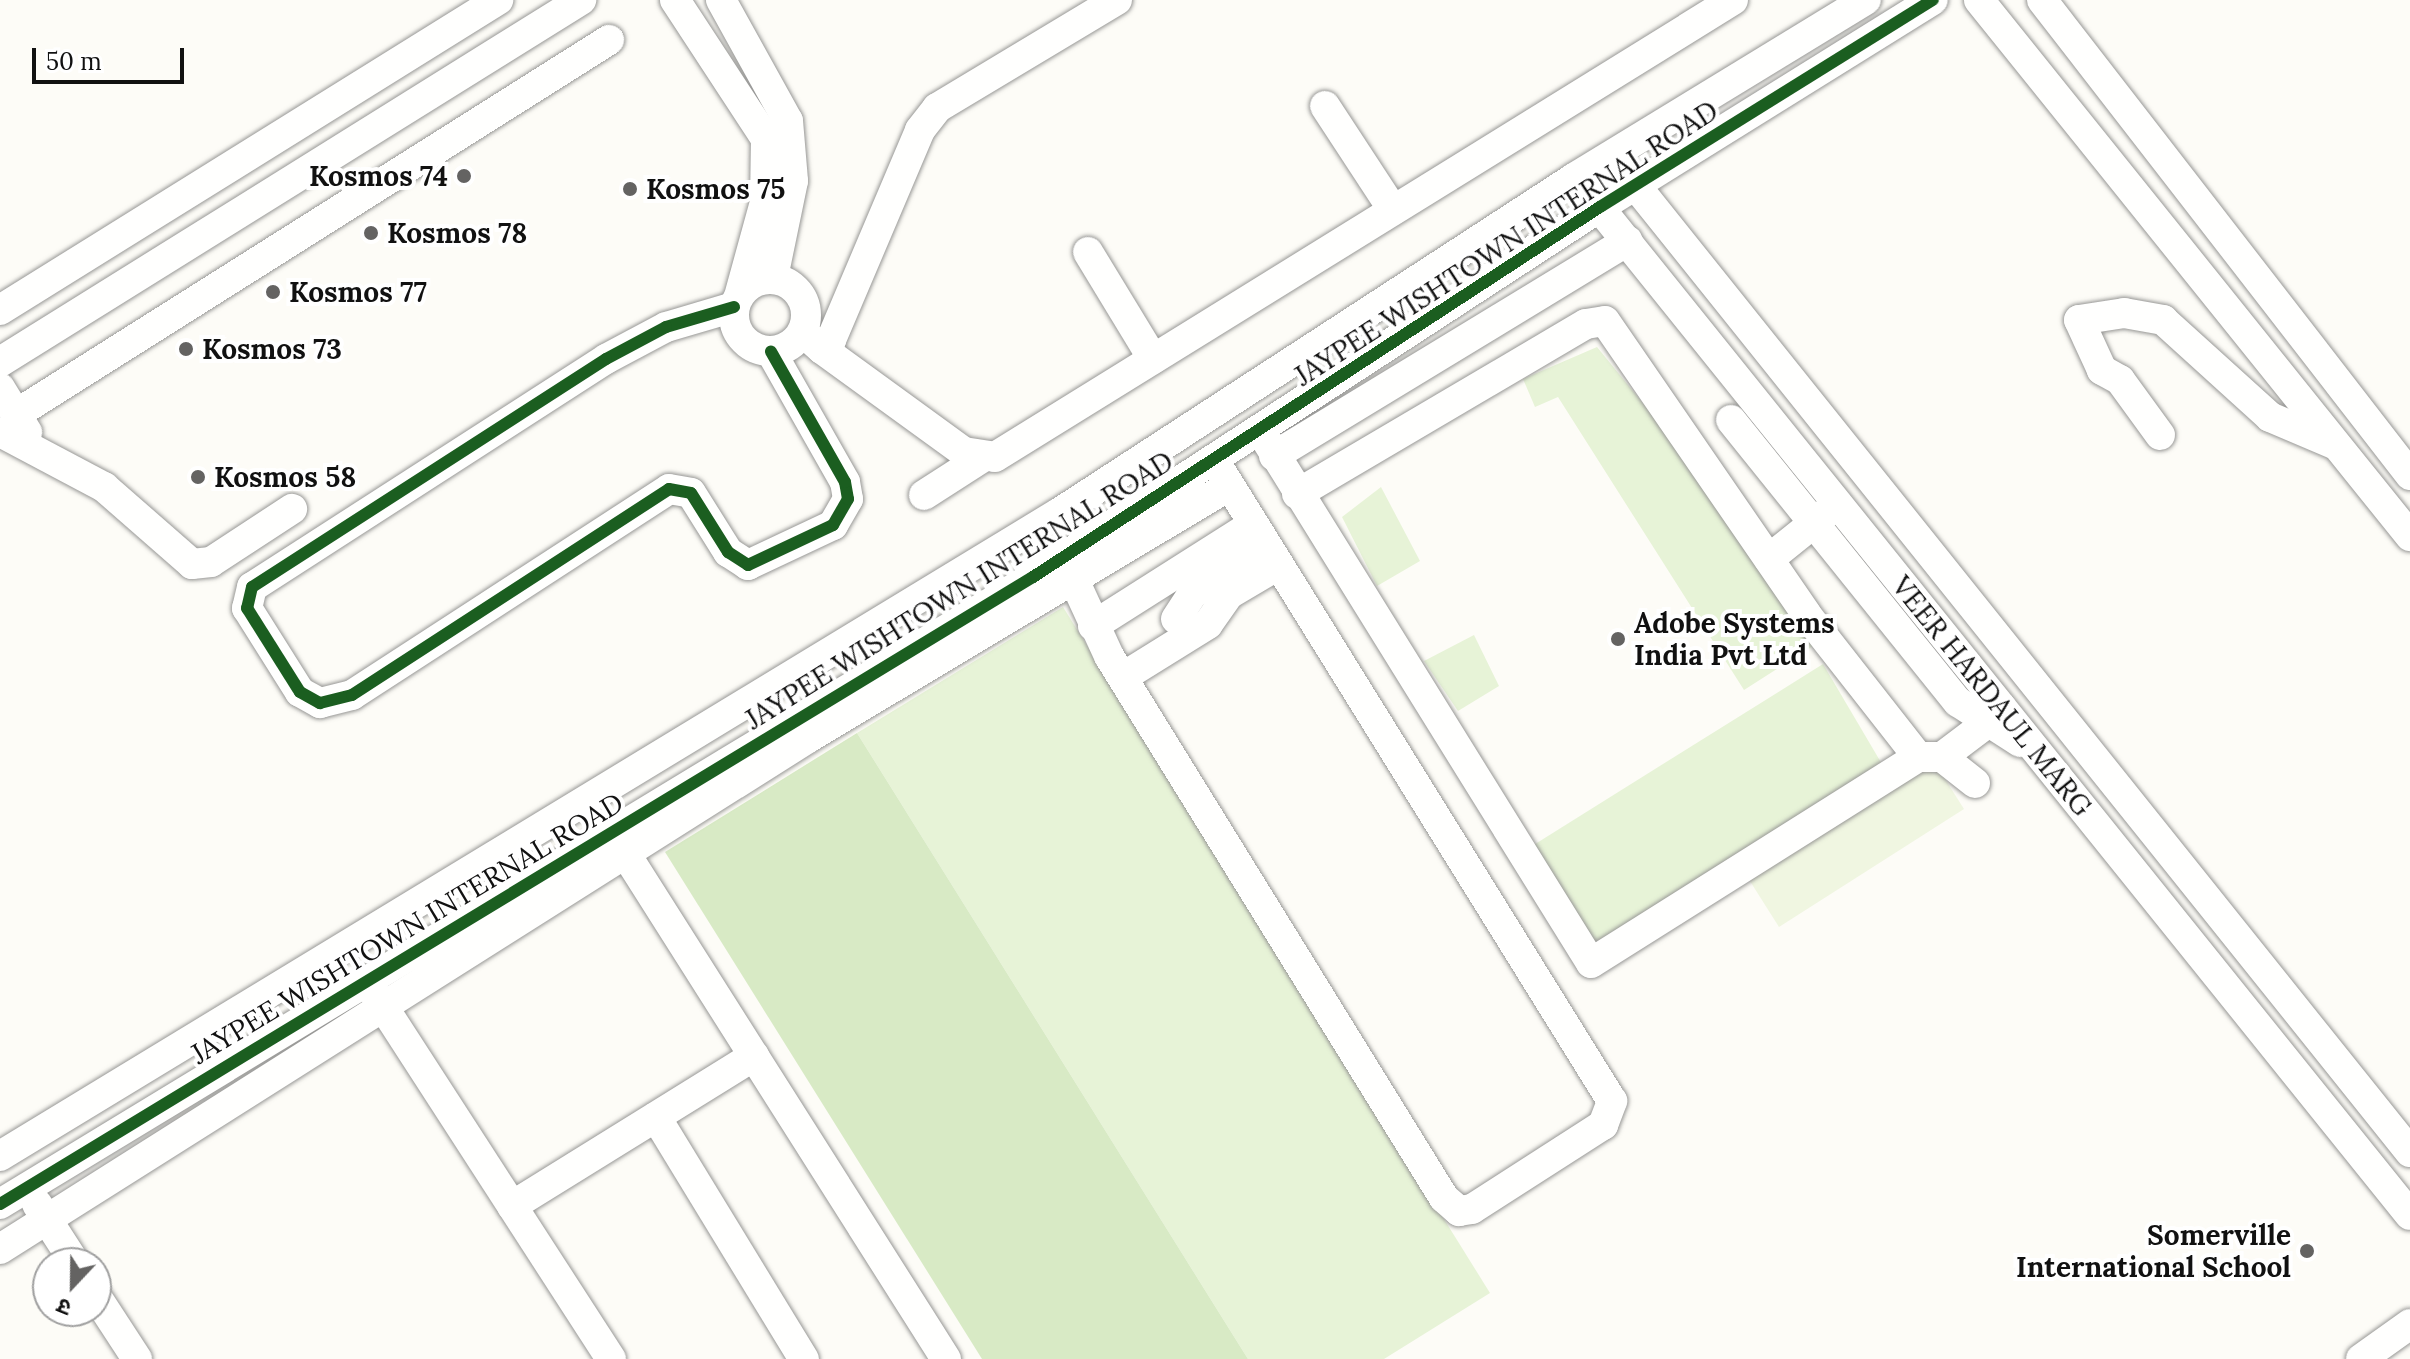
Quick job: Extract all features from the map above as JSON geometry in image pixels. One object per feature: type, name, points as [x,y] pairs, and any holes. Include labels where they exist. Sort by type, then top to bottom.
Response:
[{"type":"street","points":[[0,310],[498,0]]},
{"type":"street","points":[[0,362],[581,0]]},
{"type":"street","points":[[675,0],[766,139],[765,202],[737,300],[739,335],[771,352],[845,482],[848,499],[833,525],[748,565],[728,552],[691,493],[669,489],[352,695],[320,703],[300,692],[247,608],[252,587],[606,359],[666,327],[737,300],[773,278],[793,181],[788,121],[721,0]]},
{"type":"street","points":[[771,352],[813,340],[937,108],[1117,0]]},
{"type":"street","points":[[924,495],[1153,359],[1733,0]]},
{"type":"street","name":"JAYPEE WISHTOWN INTERNAL ROAD","points":[[0,1156],[1059,513],[1574,178],[1866,0]]},
{"type":"street","name":"JAYPEE WISHTOWN INTERNAL ROAD","points":[[0,1204],[367,981],[619,844],[1221,473],[1600,207],[1933,0]]},
{"type":"street","points":[[1979,0],[2410,536]]},
{"type":"street","points":[[2042,0],[2410,475]]},
{"type":"street","points":[[9,422],[609,40]]},
{"type":"street","points":[[1325,106],[1393,210]]},
{"type":"street","name":"VEER HARDAUL MARG","points":[[1613,156],[2410,1152]]},
{"type":"street","name":"VEER HARDAUL MARG","points":[[1574,178],[1628,241],[2410,1215]]},
{"type":"street","points":[[1628,241],[1267,443],[1591,963],[1987,723]]},
{"type":"street","points":[[1088,252],[1153,359]]},
{"type":"street","points":[[773,278],[802,296],[813,340],[980,459]]},
{"type":"street","points":[[2160,435],[2120,380],[2102,370],[2074,310],[2124,313],[2163,320],[2270,417],[2336,445]]},
{"type":"street","points":[[1297,494],[1595,321],[1615,328],[1769,559],[1930,757],[1975,783]]},
{"type":"street","points":[[0,388],[9,422],[32,445],[122,500],[192,564],[211,562],[292,509]]},
{"type":"street","points":[[1694,444],[1755,400]]},
{"type":"street","points":[[1731,420],[1958,702],[2036,751]]},
{"type":"street","points":[[1068,568],[1093,626],[1123,677],[1451,1206],[1472,1209],[1603,1125],[1611,1114],[1607,1091],[1221,473]]},
{"type":"street","points":[[1769,559],[1839,504]]},
{"type":"street","points":[[1176,619],[1192,594],[1266,545]]},
{"type":"street","points":[[1093,626],[1266,545]]},
{"type":"street","points":[[1123,677],[1208,624],[1266,545]]},
{"type":"street","points":[[0,1249],[383,1007],[619,844],[946,1359]]},
{"type":"street","points":[[367,981],[611,1359]]},
{"type":"street","points":[[512,1206],[754,1056]]},
{"type":"street","points":[[656,1117],[804,1359]]},
{"type":"street","points":[[26,1187],[65,1247]]},
{"type":"street","points":[[112,1321],[137,1359]]},
{"type":"street","points":[[2361,1359],[2406,1334]]},
{"type":"green space","points":[[1597,347],[1700,473],[1813,646],[1744,690],[1558,397],[1535,407],[1523,379]]},
{"type":"green space","points":[[1381,487],[1420,561],[1377,586],[1342,517]]},
{"type":"green space","points":[[1063,607],[1490,1293],[1384,1359],[1248,1359],[857,733]]},
{"type":"green space","points":[[1474,635],[1499,686],[1458,711],[1424,661]]},
{"type":"green space","points":[[1823,664],[1889,776],[1579,951],[1519,854]]},
{"type":"green space","points":[[857,733],[1248,1359],[982,1359],[665,852]]},
{"type":"green space","points":[[1933,760],[1964,809],[1779,927],[1748,878]]},
{"type":"cycle path","points":[[0,1204],[1033,577],[1600,207],[1933,0]]},
{"type":"cycle path","points":[[734,307],[666,327],[606,359],[252,587],[247,608],[300,692],[320,703],[352,695],[669,489],[691,493],[728,552],[748,565],[833,525],[848,499],[845,482],[771,352]]},
{"type":"place","name":"Kosmos 74","points":[[464,176]]},
{"type":"place","name":"Kosmos 75","points":[[630,189]]},
{"type":"place","name":"Kosmos 78","points":[[371,233]]},
{"type":"place","name":"Kosmos 77","points":[[273,292]]},
{"type":"place","name":"Kosmos 73","points":[[186,349]]},
{"type":"place","name":"Kosmos 58","points":[[198,477]]},
{"type":"place","name":"Adobe Systems India Pvt Ltd","points":[[1618,639]]},
{"type":"place","name":"Somerville International School","points":[[2307,1251]]}]
